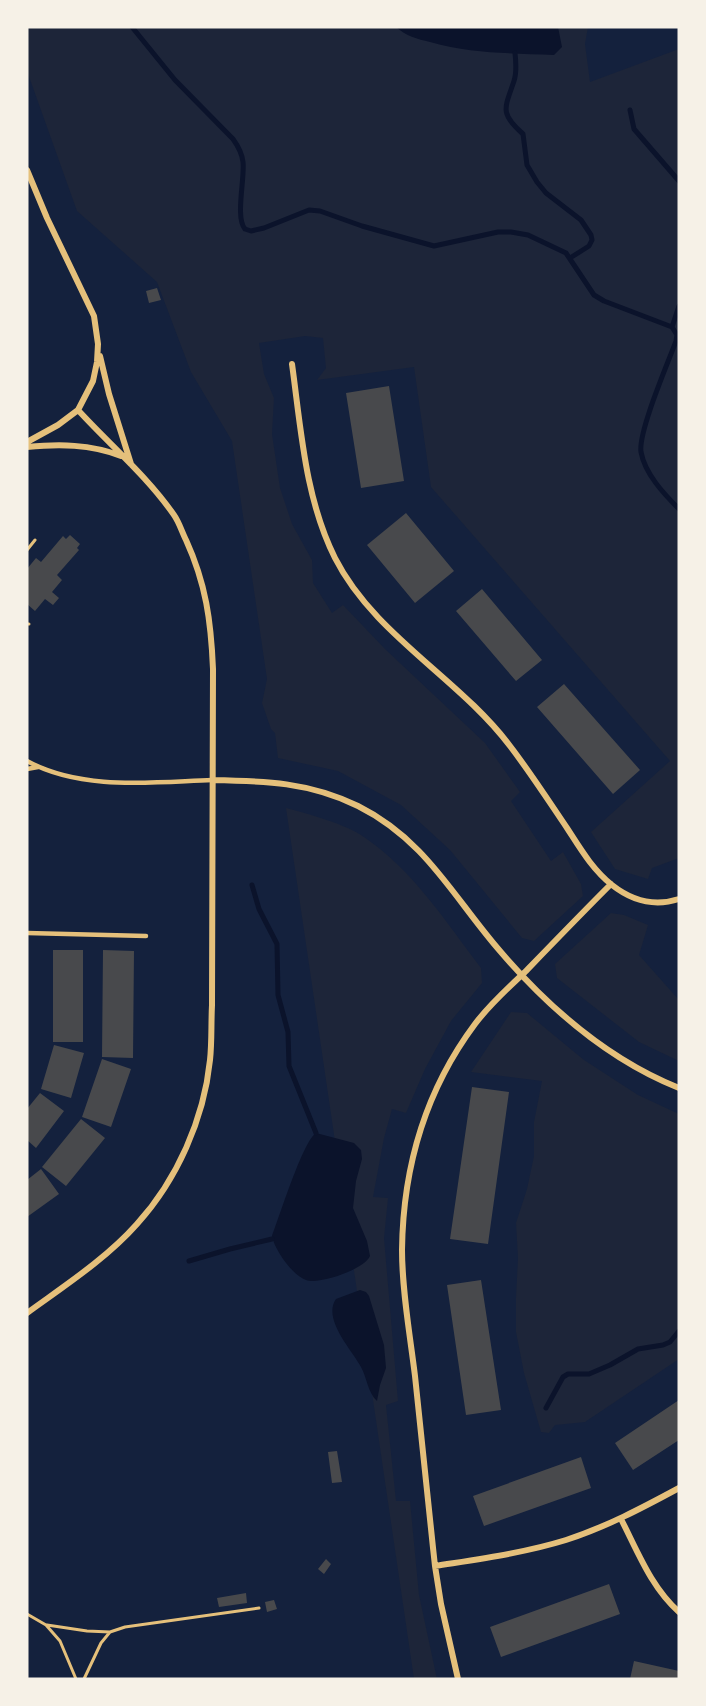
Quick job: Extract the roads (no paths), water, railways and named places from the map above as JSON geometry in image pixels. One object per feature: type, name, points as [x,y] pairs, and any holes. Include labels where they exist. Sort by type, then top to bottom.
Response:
[{"type":"street","points":[[27,170],[47,218],[94,316],[109,394],[132,465]]},
{"type":"street","points":[[27,442],[58,425],[78,410],[93,381],[98,362],[98,344]]},
{"type":"street","points":[[292,364],[307,471],[316,509],[334,557],[351,585],[399,637],[457,688],[494,727],[534,779],[593,867],[628,896],[647,903],[679,899]]},
{"type":"street","points":[[27,1313],[104,1255],[137,1225],[164,1190],[183,1153],[200,1111],[210,1050],[211,625],[204,588],[175,517],[155,490],[78,410]]},
{"type":"street","points":[[27,447],[50,445],[89,447],[123,456]]},
{"type":"street","points":[[212,780],[296,784],[359,806],[387,824],[425,855],[499,950],[575,1026],[622,1059],[679,1088]]},
{"type":"street","points":[[458,1679],[435,1566],[402,1252],[408,1171],[427,1112],[448,1066],[473,1026],[493,1001],[522,975],[611,884]]},
{"type":"street","points":[[435,1566],[567,1540],[621,1519],[679,1488]]},
{"type":"street","points":[[621,1519],[653,1583],[666,1601],[679,1612]]},
{"type":"lane","points":[[27,760],[38,767],[93,781],[147,783],[212,780]]},
{"type":"lane","points":[[27,769],[38,767]]},
{"type":"lane","points":[[27,933],[146,936]]},
{"type":"waterway","points":[[132,27],[175,80],[233,139],[238,147],[243,162],[240,207],[242,224],[245,229],[251,231],[264,228],[309,210],[320,211],[362,226],[434,246],[498,232],[528,235],[566,253],[594,295],[672,327],[677,335],[676,341],[644,429],[641,452],[651,476],[679,509]]},
{"type":"waterway","points":[[515,53],[516,74],[506,110],[510,121],[523,134],[527,165],[546,193],[581,220],[591,235],[592,240],[589,246],[570,258]]},
{"type":"waterway","points":[[630,110],[634,129],[679,181]]},
{"type":"waterway","points":[[672,327],[679,306]]},
{"type":"waterway","points":[[252,885],[259,909],[277,944],[278,995],[288,1032],[289,1066],[316,1133]]},
{"type":"waterway","points":[[189,1261],[272,1239]]},
{"type":"waterway","points":[[546,1408],[563,1377],[568,1374],[589,1374],[638,1349],[670,1342],[679,1331]]}]
